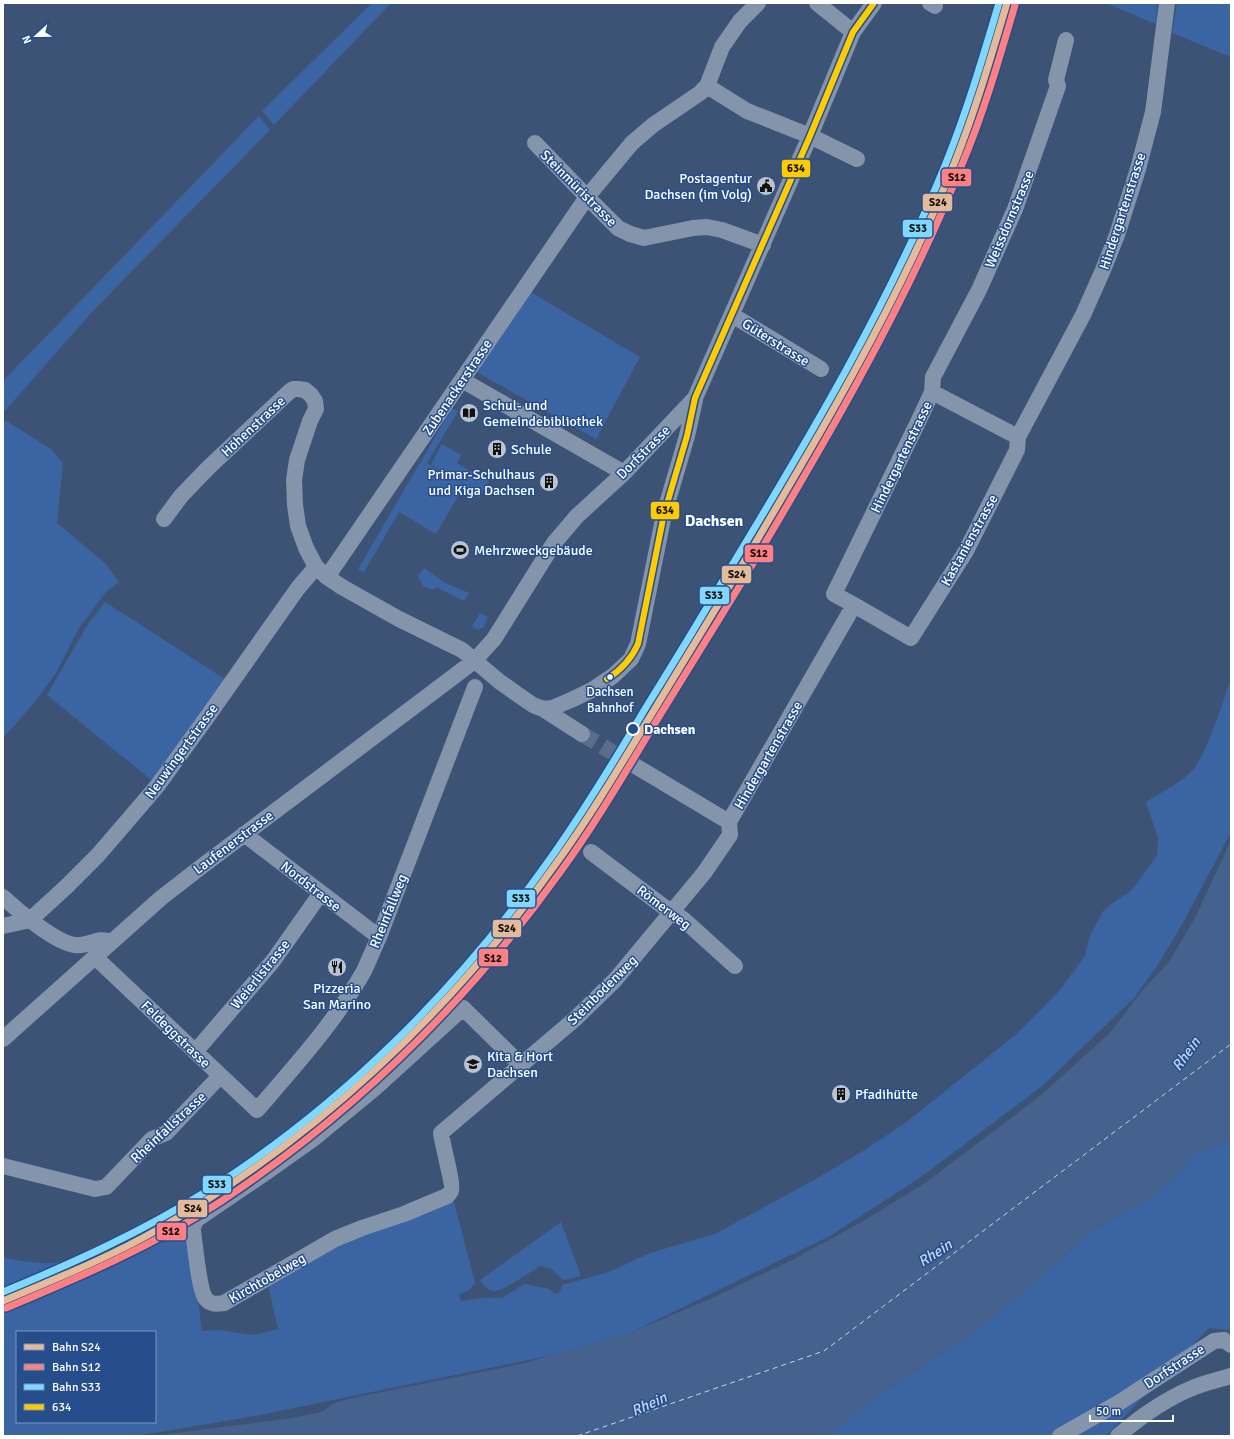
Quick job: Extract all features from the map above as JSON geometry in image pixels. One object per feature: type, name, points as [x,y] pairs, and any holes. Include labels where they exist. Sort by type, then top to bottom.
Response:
[{"type":"street","points":[[758,3],[740,21],[722,48],[707,86],[748,111],[810,136],[857,160]]},
{"type":"street","points":[[817,3],[853,32]]},
{"type":"street","name":"Dorfstrasse","points":[[475,660],[494,639],[554,543],[577,516],[624,473],[695,398],[763,245],[853,32],[874,3]]},
{"type":"street","name":"Hindergartenstrasse","points":[[632,764],[729,822],[854,605],[834,594],[932,392],[1018,437],[1083,315],[1117,235],[1138,169],[1153,112],[1167,3]]},
{"type":"street","name":"Weissdornstrasse","points":[[932,392],[934,377],[978,290],[1016,209],[1058,86],[1056,80],[1066,40]]},
{"type":"street","name":"Zubenackerstrasse","points":[[321,572],[462,380],[587,197],[632,143],[653,125],[700,93],[707,86]]},
{"type":"street","name":"Steinmüristrasse","points":[[535,143],[618,228],[638,237],[654,237],[693,228],[707,227],[722,230],[763,245]]},
{"type":"street","name":"Güterstrasse","points":[[732,314],[821,369]]},
{"type":"street","points":[[462,380],[624,473]]},
{"type":"street","name":"Höhenstrasse","points":[[164,519],[181,496],[209,467],[288,392],[298,388],[305,390],[315,401],[316,410],[310,421],[297,460],[294,480],[295,505],[298,526],[321,572]]},
{"type":"street","points":[[543,709],[561,705],[592,690],[627,664],[634,654],[638,644],[664,514],[687,436],[695,398]]},
{"type":"street","name":"Kastanienstrasse","points":[[854,605],[911,638],[966,551],[1017,450],[1018,437]]},
{"type":"street","points":[[321,572],[342,587],[399,619],[462,650],[517,694],[582,734]]},
{"type":"street","name":"Neuwingertstrasse","points":[[30,920],[98,855],[158,785],[298,588],[321,572]]},
{"type":"street","name":"Laufenerstrasse","points":[[3,1039],[161,898],[475,660]]},
{"type":"street","name":"Rheinfallweg","points":[[257,1110],[300,1060],[335,1014],[364,969],[379,937],[475,687],[488,672]]},
{"type":"street","points":[[458,673],[463,679],[475,687]]},
{"type":"street","name":"Steinbodenweg","points":[[441,1133],[599,997],[615,980],[673,913],[704,873],[730,835],[729,822]]},
{"type":"street","name":"Nordstrasse","points":[[244,834],[379,937]]},
{"type":"street","name":"Römerweg","points":[[591,852],[683,920],[735,966]]},
{"type":"street","name":"Weierlistrasse","points":[[196,1052],[274,961],[321,893]]},
{"type":"street","points":[[3,897],[30,920],[59,939],[70,944],[84,945],[102,939],[111,942]]},
{"type":"street","points":[[3,926],[30,920]]},
{"type":"street","name":"Feldeggstrasse","points":[[95,957],[257,1110]]},
{"type":"street","name":"Kirchtobelweg","points":[[441,1133],[442,1145],[452,1182],[451,1191],[442,1199],[335,1239],[224,1302],[211,1303],[203,1295],[193,1231],[196,1220],[268,1172],[313,1139],[374,1088],[462,1008],[521,1065]]},
{"type":"street","name":"Rheinfallstrasse","points":[[3,1166],[95,1188],[106,1187],[152,1139],[166,1133],[220,1076]]},
{"type":"street","name":"Dorfstrasse","points":[[1060,1436],[1120,1402],[1210,1343],[1220,1340],[1230,1344]]},
{"type":"street","points":[[1118,1436],[1153,1409],[1171,1398],[1190,1389],[1231,1376]]},
{"type":"shaded area","points":[[372,3],[391,3],[274,125],[262,111]]},
{"type":"shaded area","points":[[1106,3],[1157,3],[1156,24]]},
{"type":"shaded area","points":[[1177,3],[1231,3],[1231,57],[1172,33]]},
{"type":"shaded area","points":[[259,116],[270,130],[92,312],[3,413],[3,381]]},
{"type":"shaded area","points":[[527,290],[640,357],[596,439],[473,370]]},
{"type":"shaded area","points":[[452,408],[458,411],[427,463],[465,485],[431,464],[442,444],[461,455],[457,463],[482,478],[485,474],[491,478],[479,498],[463,488],[436,534],[399,512],[364,572],[358,569]]},
{"type":"shaded area","points":[[5,420],[51,449],[63,463],[57,523],[105,563],[119,582],[106,592],[79,628],[56,673],[35,702],[3,738],[3,423]]},
{"type":"shaded area","points":[[424,568],[445,583],[469,593],[464,601],[436,587],[433,590],[423,586],[418,576]]},
{"type":"shaded area","points":[[105,602],[228,681],[155,783],[47,695],[88,624]]},
{"type":"shaded area","points":[[480,613],[488,617],[484,627],[478,630],[472,626]]},
{"type":"shaded area","points":[[1231,678],[1231,832],[1184,921],[1157,966],[1134,998],[1041,1087],[921,1177],[830,1236],[632,1332],[553,1355],[260,1415],[136,1436],[3,1436],[3,1307],[97,1265],[188,1218],[202,1331],[218,1330],[254,1335],[304,1323],[278,1329],[267,1281],[336,1241],[453,1198],[475,1283],[469,1290],[459,1295],[461,1301],[482,1298],[502,1298],[524,1284],[549,1289],[555,1294],[560,1292],[562,1285],[609,1272],[650,1253],[715,1234],[814,1180],[863,1151],[908,1121],[1018,1033],[1060,990],[1085,956],[1089,938],[1103,911],[1128,893],[1136,885],[1157,855],[1158,838],[1146,802],[1181,780],[1192,771],[1198,763],[1209,741]]},
{"type":"shaded area","points":[[1231,1141],[1231,1327],[1228,1330],[1209,1328],[1106,1436],[827,1436],[882,1393],[967,1337],[1007,1306],[1094,1230],[1152,1197],[1184,1168],[1196,1153]]},
{"type":"shaded area","points":[[142,1222],[146,1231],[73,1267],[3,1295],[3,1258],[28,1262],[52,1263],[75,1258],[99,1248]]},
{"type":"shaded area","points":[[561,1222],[581,1276],[564,1280],[550,1268],[540,1266],[510,1285],[494,1291],[487,1288],[480,1280]]},
{"type":"water","name":"Rhein","points":[[1231,840],[1231,1141],[1196,1153],[1184,1168],[1152,1197],[1094,1230],[1007,1306],[967,1337],[882,1393],[827,1436],[153,1436],[286,1419],[322,1412],[334,1403],[352,1398],[521,1364],[632,1332],[710,1299],[792,1260],[860,1223],[925,1183],[1040,1096],[1110,1033],[1142,991],[1169,962],[1196,916]]},
{"type":"ferry route","points":[[577,1436],[824,1351],[1231,1044]]},
{"type":"tunnel","points":[[582,734],[632,764]]},
{"type":"rail line","name":"S33","points":[[3,1292],[107,1246],[158,1220],[207,1191],[257,1158],[305,1122],[351,1083],[395,1042],[437,999],[477,954],[514,907],[563,841],[611,766],[788,473],[873,320],[899,269],[954,143],[981,64],[999,3]]},
{"type":"rail line","name":"S24","points":[[3,1301],[81,1268],[120,1250],[157,1230],[215,1195],[271,1156],[325,1114],[376,1069],[425,1022],[471,972],[514,919],[568,847],[604,791],[765,527],[824,426],[880,323],[931,218],[962,144],[989,64],[1007,3]]},
{"type":"rail line","name":"S12","points":[[6,1308],[116,1260],[169,1233],[220,1202],[269,1168],[362,1093],[406,1052],[447,1010],[525,919],[574,853],[742,582],[831,430],[887,327],[938,221],[969,147],[997,67],[1015,5]]},
{"type":"transit line","name":"634","points":[[607,679],[625,664],[638,644],[664,514],[687,436],[695,398],[810,136],[853,32],[874,3]]},
{"type":"place","name":"Postagentur Dachsen (im Volg)","points":[[766,186]]},
{"type":"place","name":"Schul- und Gemeindebibliothek","points":[[469,413]]},
{"type":"place","name":"Schule","points":[[497,449]]},
{"type":"place","name":"Primar-Schulhaus und Kiga Dachsen","points":[[549,482]]},
{"type":"place","name":"Mehrzweckgebäude","points":[[460,550]]},
{"type":"place","name":"Dachsen Bahnhof","points":[[610,677]]},
{"type":"place","name":"Dachsen","points":[[633,729]]},
{"type":"place","name":"Pizzeria San Marino","points":[[337,967]]},
{"type":"place","name":"Kita & Hort Dachsen","points":[[473,1064]]},
{"type":"place","name":"Pfadihütte","points":[[841,1094]]},
{"type":"district","name":"Dachsen","points":[[714,520]]}]
